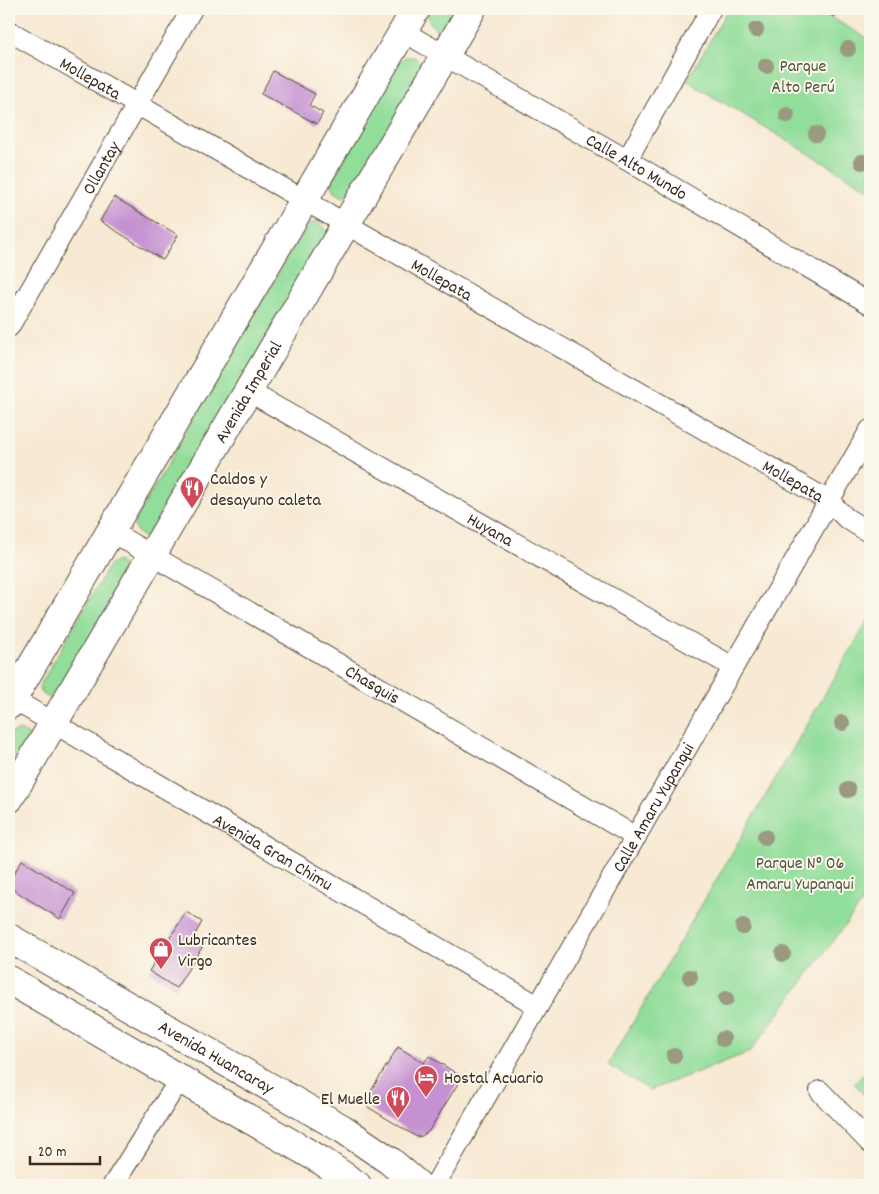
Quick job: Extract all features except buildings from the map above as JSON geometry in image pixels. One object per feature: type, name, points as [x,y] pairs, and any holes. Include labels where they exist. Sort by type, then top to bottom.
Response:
[{"type":"street","name":"Ollantay","points":[[9,327],[192,9]]},
{"type":"street","name":"Avenida Imperial","points":[[9,799],[472,9]]},
{"type":"street","points":[[627,160],[711,9]]},
{"type":"street","name":"Calle Alto Mundo","points":[[409,20],[445,55],[870,304]]},
{"type":"street","points":[[10,700],[409,20]]},
{"type":"street","name":"Mollepata","points":[[9,31],[829,501],[846,518],[870,533]]},
{"type":"street","name":"Huyana","points":[[248,390],[733,667]]},
{"type":"street","name":"Calle Amaru Yupanqui","points":[[435,1185],[870,430]]},
{"type":"street","name":"Chasquis","points":[[110,531],[636,837]]},
{"type":"street","name":"Avenida Gran Chimu","points":[[10,700],[53,722],[538,1006]]},
{"type":"street","name":"Avenida Huancaray","points":[[9,938],[343,1129],[390,1161],[418,1185]]},
{"type":"street","points":[[9,980],[322,1161],[358,1185]]},
{"type":"street","points":[[113,1185],[180,1079]]},
{"type":"street","points":[[820,1091],[870,1143]]},
{"type":"green space","points":[[430,9],[462,9],[444,31],[437,31],[427,14]]},
{"type":"green space","name":"Parque Alto Perú","points":[[728,9],[816,9],[870,40],[870,190],[687,81]]},
{"type":"green space","points":[[405,57],[415,57],[422,64],[424,73],[349,195],[343,196],[335,191],[331,183],[400,61]]},
{"type":"green space","points":[[315,222],[324,227],[329,237],[148,539],[142,536],[136,531],[134,522],[306,226]]},
{"type":"green space","points":[[118,561],[128,569],[130,580],[53,700],[43,694],[39,687],[110,564]]},
{"type":"green space","name":"Parque N° 06 Amaru Yupanqui","points":[[870,617],[870,892],[750,1052],[650,1090],[608,1065]]},
{"type":"green space","points":[[20,730],[29,735],[33,747],[9,786],[9,737],[11,733]]},
{"type":"green space","points":[[870,1069],[870,1102],[854,1083]]},
{"type":"place","name":"Caldos y desayuno caleta","points":[[192,509]]},
{"type":"place","name":"Lubricantes Virgo","points":[[161,970]]},
{"type":"place","name":"Hostal Acuario","points":[[426,1098]]},
{"type":"place","name":"El Muelle","points":[[398,1119]]}]
